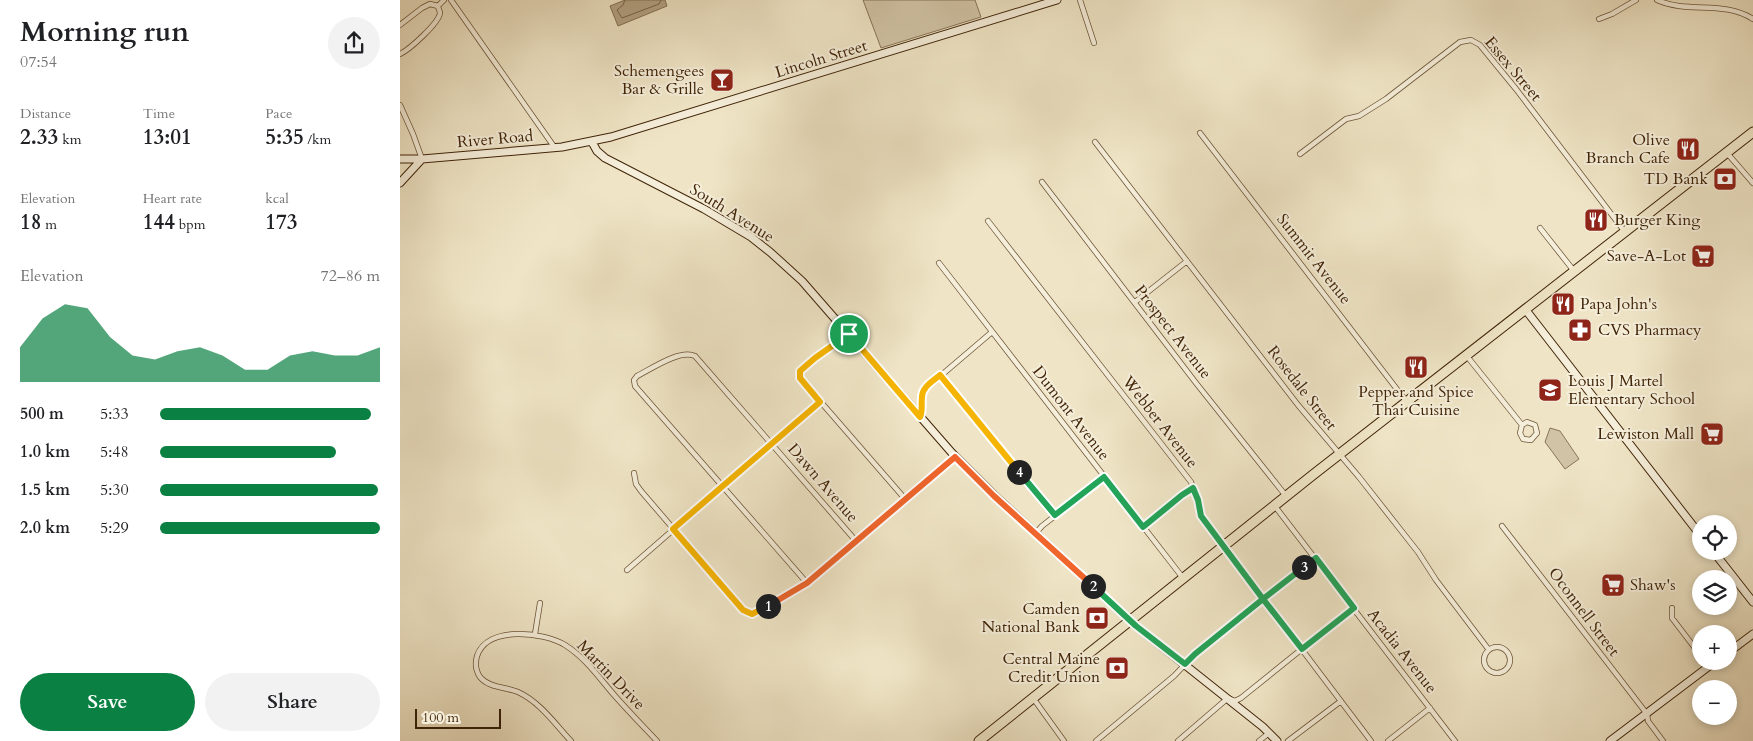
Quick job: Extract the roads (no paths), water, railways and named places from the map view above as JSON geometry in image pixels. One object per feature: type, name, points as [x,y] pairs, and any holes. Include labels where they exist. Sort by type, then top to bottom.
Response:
[{"type":"highway","points":[[979,741],[1274,505],[1753,132]]},
{"type":"street","points":[[438,6],[444,0]]},
{"type":"street","points":[[451,0],[555,148]]},
{"type":"street","name":"Lincoln Street","points":[[592,142],[685,116],[1057,0]]},
{"type":"street","points":[[1080,0],[1094,43]]},
{"type":"street","points":[[1599,19],[1636,0]]},
{"type":"street","points":[[1656,0],[1669,5],[1724,7],[1740,11],[1753,19]]},
{"type":"street","points":[[1670,0],[1675,5]]},
{"type":"street","points":[[400,25],[430,4],[438,6]]},
{"type":"street","points":[[400,54],[409,48],[437,20],[440,13],[438,6]]},
{"type":"street","name":"Essex Street","points":[[1300,154],[1346,118],[1358,116],[1386,99],[1460,42],[1471,40],[1480,44],[1625,232]]},
{"type":"street","points":[[400,105],[422,159],[400,183]]},
{"type":"street","name":"Summit Avenue","points":[[1200,133],[1407,401]]},
{"type":"street","name":"River Road","points":[[400,160],[555,148],[592,142]]},
{"type":"street","name":"South Avenue","points":[[592,142],[597,152],[605,158],[704,209],[762,245],[802,281],[955,457],[1035,534],[1131,620],[1228,698],[1277,741]]},
{"type":"street","name":"Rosedale Street","points":[[1094,142],[1304,412],[1359,476],[1418,552],[1436,580],[1489,650]]},
{"type":"street","points":[[1726,152],[1753,183]]},
{"type":"street","name":"Prospect Avenue","points":[[1042,182],[1196,383],[1286,496]]},
{"type":"street","name":"Webber Avenue","points":[[988,221],[1191,482],[1198,500],[1201,516],[1371,741]]},
{"type":"street","points":[[1540,228],[1574,271]]},
{"type":"street","points":[[1135,302],[1187,262]]},
{"type":"street","name":"Dumont Avenue","points":[[939,263],[1183,578]]},
{"type":"street","points":[[1525,309],[1692,524]]},
{"type":"street","points":[[920,417],[924,390],[992,332]]},
{"type":"street","points":[[849,334],[815,358],[800,373],[800,378],[906,500]]},
{"type":"street","name":"Dawn Avenue","points":[[722,487],[633,384],[637,376],[680,355],[690,354],[695,356],[856,541]]},
{"type":"street","points":[[1466,355],[1522,425]]},
{"type":"street","points":[[940,375],[1055,515]]},
{"type":"street","points":[[627,570],[820,402]]},
{"type":"street","points":[[1527,422],[1535,425],[1537,433],[1531,440],[1526,440],[1522,436],[1520,429],[1522,425],[1527,422]]},
{"type":"street","points":[[634,474],[634,480],[641,491],[743,610],[749,614],[781,600],[807,583],[955,457]]},
{"type":"street","points":[[1035,534],[1055,515],[1104,477]]},
{"type":"street","points":[[722,487],[807,583]]},
{"type":"street","points":[[1143,527],[1193,488]]},
{"type":"street","name":"Acadia Avenue","points":[[1274,505],[1455,741]]},
{"type":"street","name":"Oconnell Street","points":[[1502,526],[1647,714],[1648,721],[1663,741]]},
{"type":"street","points":[[1096,741],[1174,676],[1195,654],[1316,558]]},
{"type":"street","points":[[1720,560],[1753,602]]},
{"type":"street","points":[[535,634],[540,603]]},
{"type":"street","points":[[1178,741],[1228,698],[1235,701],[1241,698],[1354,608]]},
{"type":"street","points":[[1672,608],[1672,618],[1692,644]]},
{"type":"street","name":"Martin Drive","points":[[571,741],[534,702],[516,692],[486,682],[477,671],[476,658],[480,648],[495,638],[507,634],[535,634],[557,641],[578,654],[654,740]]},
{"type":"street","points":[[1737,646],[1753,634]]},
{"type":"street","points":[[1497,647],[1508,652],[1510,665],[1504,672],[1492,673],[1486,668],[1484,656],[1489,650],[1497,647]]},
{"type":"street","points":[[1610,741],[1647,714],[1701,670]]},
{"type":"street","points":[[1032,698],[1064,741]]},
{"type":"street","points":[[1288,741],[1341,701]]},
{"type":"street","points":[[1388,741],[1430,708]]},
{"type":"street","points":[[1259,741],[1269,733]]},
{"type":"water","points":[[625,0],[665,0],[667,6],[618,26],[610,6]]},
{"type":"place","name":"Schemengees Bar & Grille","points":[[722,80]]},
{"type":"place","name":"Olive Branch Cafe","points":[[1688,149]]},
{"type":"place","name":"TD Bank","points":[[1725,179]]},
{"type":"place","name":"Burger King","points":[[1596,220]]},
{"type":"place","name":"Save-A-Lot","points":[[1703,256]]},
{"type":"place","name":"Papa John's","points":[[1563,304]]},
{"type":"place","name":"CVS Pharmacy","points":[[1580,330]]},
{"type":"place","name":"Pepper and Spice Thai Cuisine","points":[[1416,367]]},
{"type":"place","name":"Louis J Martel Elementary School","points":[[1550,390]]},
{"type":"place","name":"Lewiston Mall","points":[[1712,434]]},
{"type":"place","name":"Shaw's","points":[[1613,585]]},
{"type":"place","name":"Camden National Bank","points":[[1097,618]]},
{"type":"place","name":"Central Maine Credit Union","points":[[1117,668]]}]
